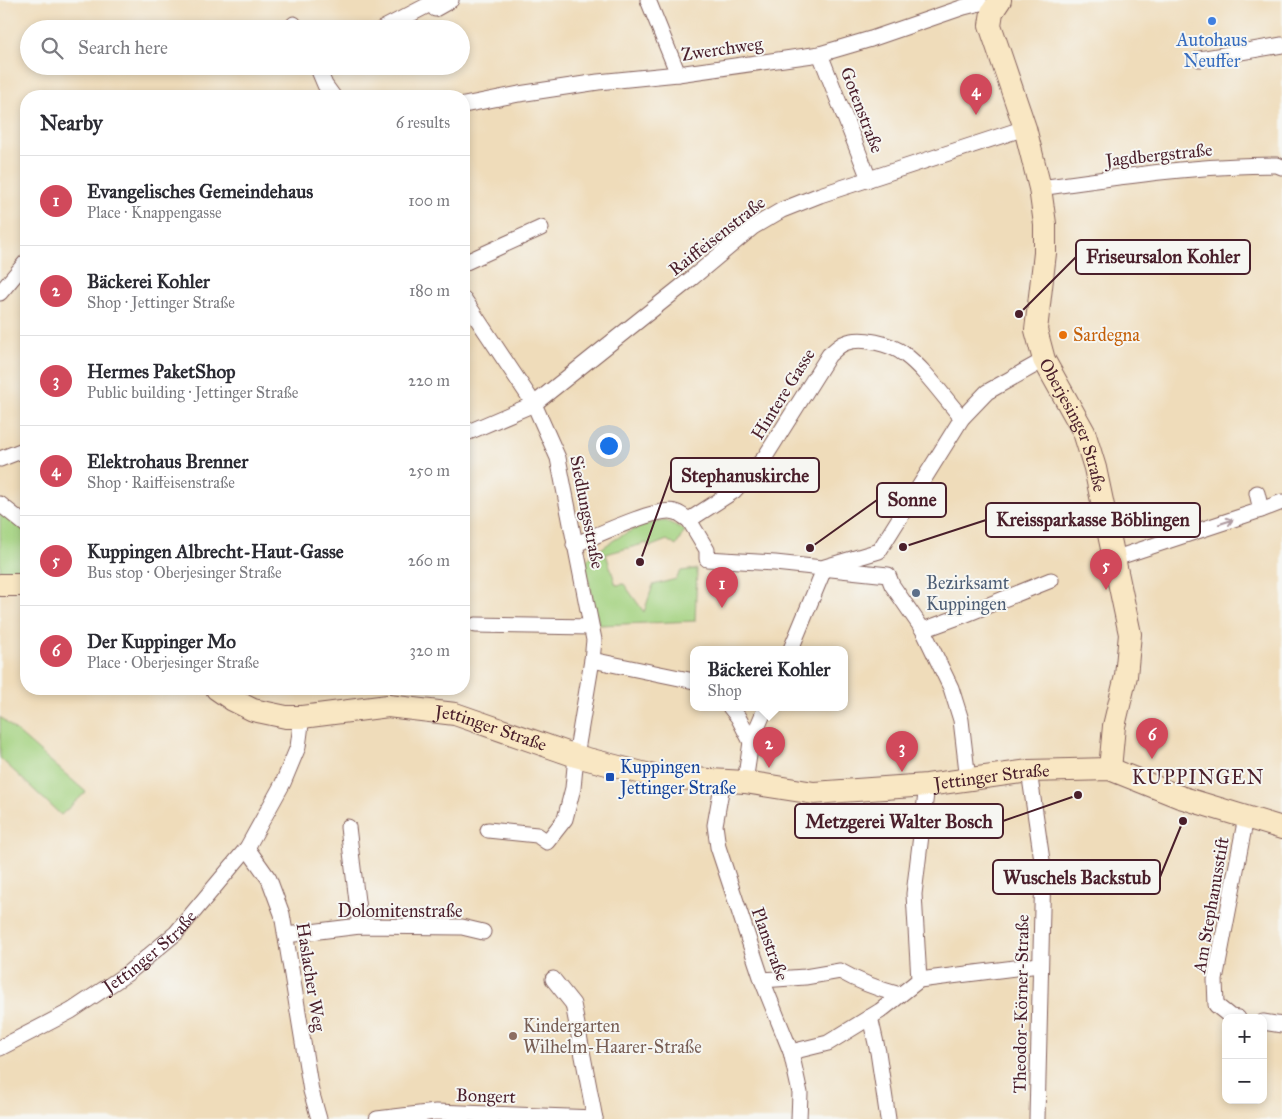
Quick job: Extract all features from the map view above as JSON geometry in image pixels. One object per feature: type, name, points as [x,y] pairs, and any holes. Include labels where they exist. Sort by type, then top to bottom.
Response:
[{"type":"main road","name":"Oberjesinger Straße","points":[[988,4],[990,25],[1025,128],[1040,188],[1045,224],[1045,253],[1036,330],[1044,360],[1084,432],[1096,472],[1130,634],[1126,676],[1114,726],[1110,769]]},
{"type":"main road","points":[[0,585],[20,585]]},
{"type":"main road","points":[[226,695],[253,710],[286,717],[302,717]]},
{"type":"main road","name":"Jettinger Straße","points":[[302,717],[388,706],[456,714],[576,756],[658,777],[734,781],[814,793],[927,785],[1029,771],[1110,769]]},
{"type":"main road","points":[[1110,769],[1180,797],[1282,828]]},
{"type":"street","points":[[399,20],[432,3],[435,9],[451,0]]},
{"type":"street","points":[[648,0],[678,74]]},
{"type":"street","name":"Zwerchweg","points":[[470,104],[598,82],[678,74],[820,54],[988,4]]},
{"type":"street","points":[[1200,59],[1282,45]]},
{"type":"street","name":"Gotenstraße","points":[[820,54],[869,179]]},
{"type":"street","points":[[321,75],[329,90]]},
{"type":"street","name":"Raiffeisenstraße","points":[[470,431],[534,404],[753,227],[782,210],[869,179],[1025,128]]},
{"type":"street","name":"Jagdbergstraße","points":[[1040,188],[1204,168],[1246,165],[1277,165],[1282,167]]},
{"type":"street","points":[[470,260],[541,228]]},
{"type":"street","points":[[0,293],[20,269]]},
{"type":"street","name":"Siedlungsstraße","points":[[470,308],[534,404],[558,458],[594,640],[576,756],[573,788],[565,819],[547,842],[537,835],[488,830]]},
{"type":"street","name":"Hintere Gasse","points":[[689,520],[734,491],[765,457],[829,354],[845,343],[864,340],[882,344],[904,353],[962,418]]},
{"type":"street","points":[[825,567],[879,551],[962,418],[987,392],[1044,360]]},
{"type":"street","points":[[0,459],[20,451]]},
{"type":"street","points":[[1257,493],[1261,510]]},
{"type":"street","points":[[1113,559],[1282,502]]},
{"type":"street","points":[[0,504],[20,520]]},
{"type":"street","points":[[574,545],[622,524],[657,513],[675,511],[689,520],[706,550],[707,559],[825,567],[888,575]]},
{"type":"street","points":[[879,551],[892,585],[923,630],[951,688],[961,720],[968,780]]},
{"type":"street","points":[[792,646],[825,567]]},
{"type":"street","points":[[923,630],[1051,580]]},
{"type":"street","points":[[476,625],[591,627]]},
{"type":"street","points":[[592,660],[690,680]]},
{"type":"street","points":[[733,711],[751,742]]},
{"type":"street","name":"Planstraße","points":[[764,711],[715,825],[718,847],[762,980],[791,1052],[800,1093],[799,1119]]},
{"type":"street","name":"Jettinger Straße","points":[[0,1048],[71,1011],[128,973],[176,933],[247,848],[283,783],[298,747],[302,717]]},
{"type":"street","name":"Theodor-Körner-Straße","points":[[1029,771],[1043,866],[1037,1119]]},
{"type":"street","points":[[919,980],[914,894],[927,785]]},
{"type":"street","name":"Am Stephanusstift","points":[[1227,1014],[1216,1005],[1215,980],[1246,818]]},
{"type":"street","points":[[348,827],[360,926]]},
{"type":"street","name":"Haslacher Weg","points":[[247,848],[269,879],[282,914],[310,1091],[319,1119]]},
{"type":"street","name":"Dolomitenstraße","points":[[286,935],[360,926],[462,927],[483,932]]},
{"type":"street","points":[[791,1052],[828,1043],[870,1017],[919,980],[1040,965]]},
{"type":"street","points":[[762,980],[805,977],[840,971],[857,981],[900,995]]},
{"type":"street","points":[[553,979],[572,1004],[595,1119]]},
{"type":"street","points":[[870,1017],[878,1052],[888,1119]]},
{"type":"street","points":[[1267,1023],[1282,1025]]},
{"type":"street","name":"Bongert","points":[[377,1119],[436,1112],[595,1119]]},
{"type":"green space","points":[[0,511],[20,526],[20,576],[0,577]]},
{"type":"green space","points":[[666,521],[685,530],[676,546],[667,540],[649,547],[647,543],[606,554],[616,585],[624,584],[644,612],[653,585],[676,579],[681,571],[697,569],[695,621],[599,625],[584,562],[622,535],[643,526]]},
{"type":"green space","points":[[0,717],[86,792],[61,815],[0,758]]},
{"type":"place","name":"Autohaus Neuffer","points":[[1212,21]]},
{"type":"place","name":"Elektrohaus Brenner","points":[[976,115]]},
{"type":"place","name":"Friseursalon Kohler","points":[[1019,314]]},
{"type":"place","name":"Sardegna","points":[[1063,335]]},
{"type":"place","name":"Kreissparkasse Böblingen","points":[[903,547]]},
{"type":"place","name":"Sonne","points":[[810,548]]},
{"type":"place","name":"Stephanuskirche","points":[[640,562]]},
{"type":"place","name":"Kuppingen Albrecht-Haut-Gasse","points":[[1106,590]]},
{"type":"place","name":"Bezirksamt Kuppingen","points":[[916,593]]},
{"type":"place","name":"Evangelisches Gemeindehaus","points":[[722,608]]},
{"type":"place","name":"Der Kuppinger Mo","points":[[1152,759]]},
{"type":"place","name":"Bäckerei Kohler","points":[[769,768]]},
{"type":"place","name":"Hermes PaketShop","points":[[902,772]]},
{"type":"place","name":"Kuppingen Jettinger Straße","points":[[610,777]]},
{"type":"place","name":"Metzgerei Walter Bosch","points":[[1078,795]]},
{"type":"place","name":"Wuschels Backstub","points":[[1183,821]]},
{"type":"place","name":"Kindergarten Wilhelm-Haarer-Straße","points":[[513,1036]]},
{"type":"district","name":"KUPPINGEN","points":[[1198,777]]}]
